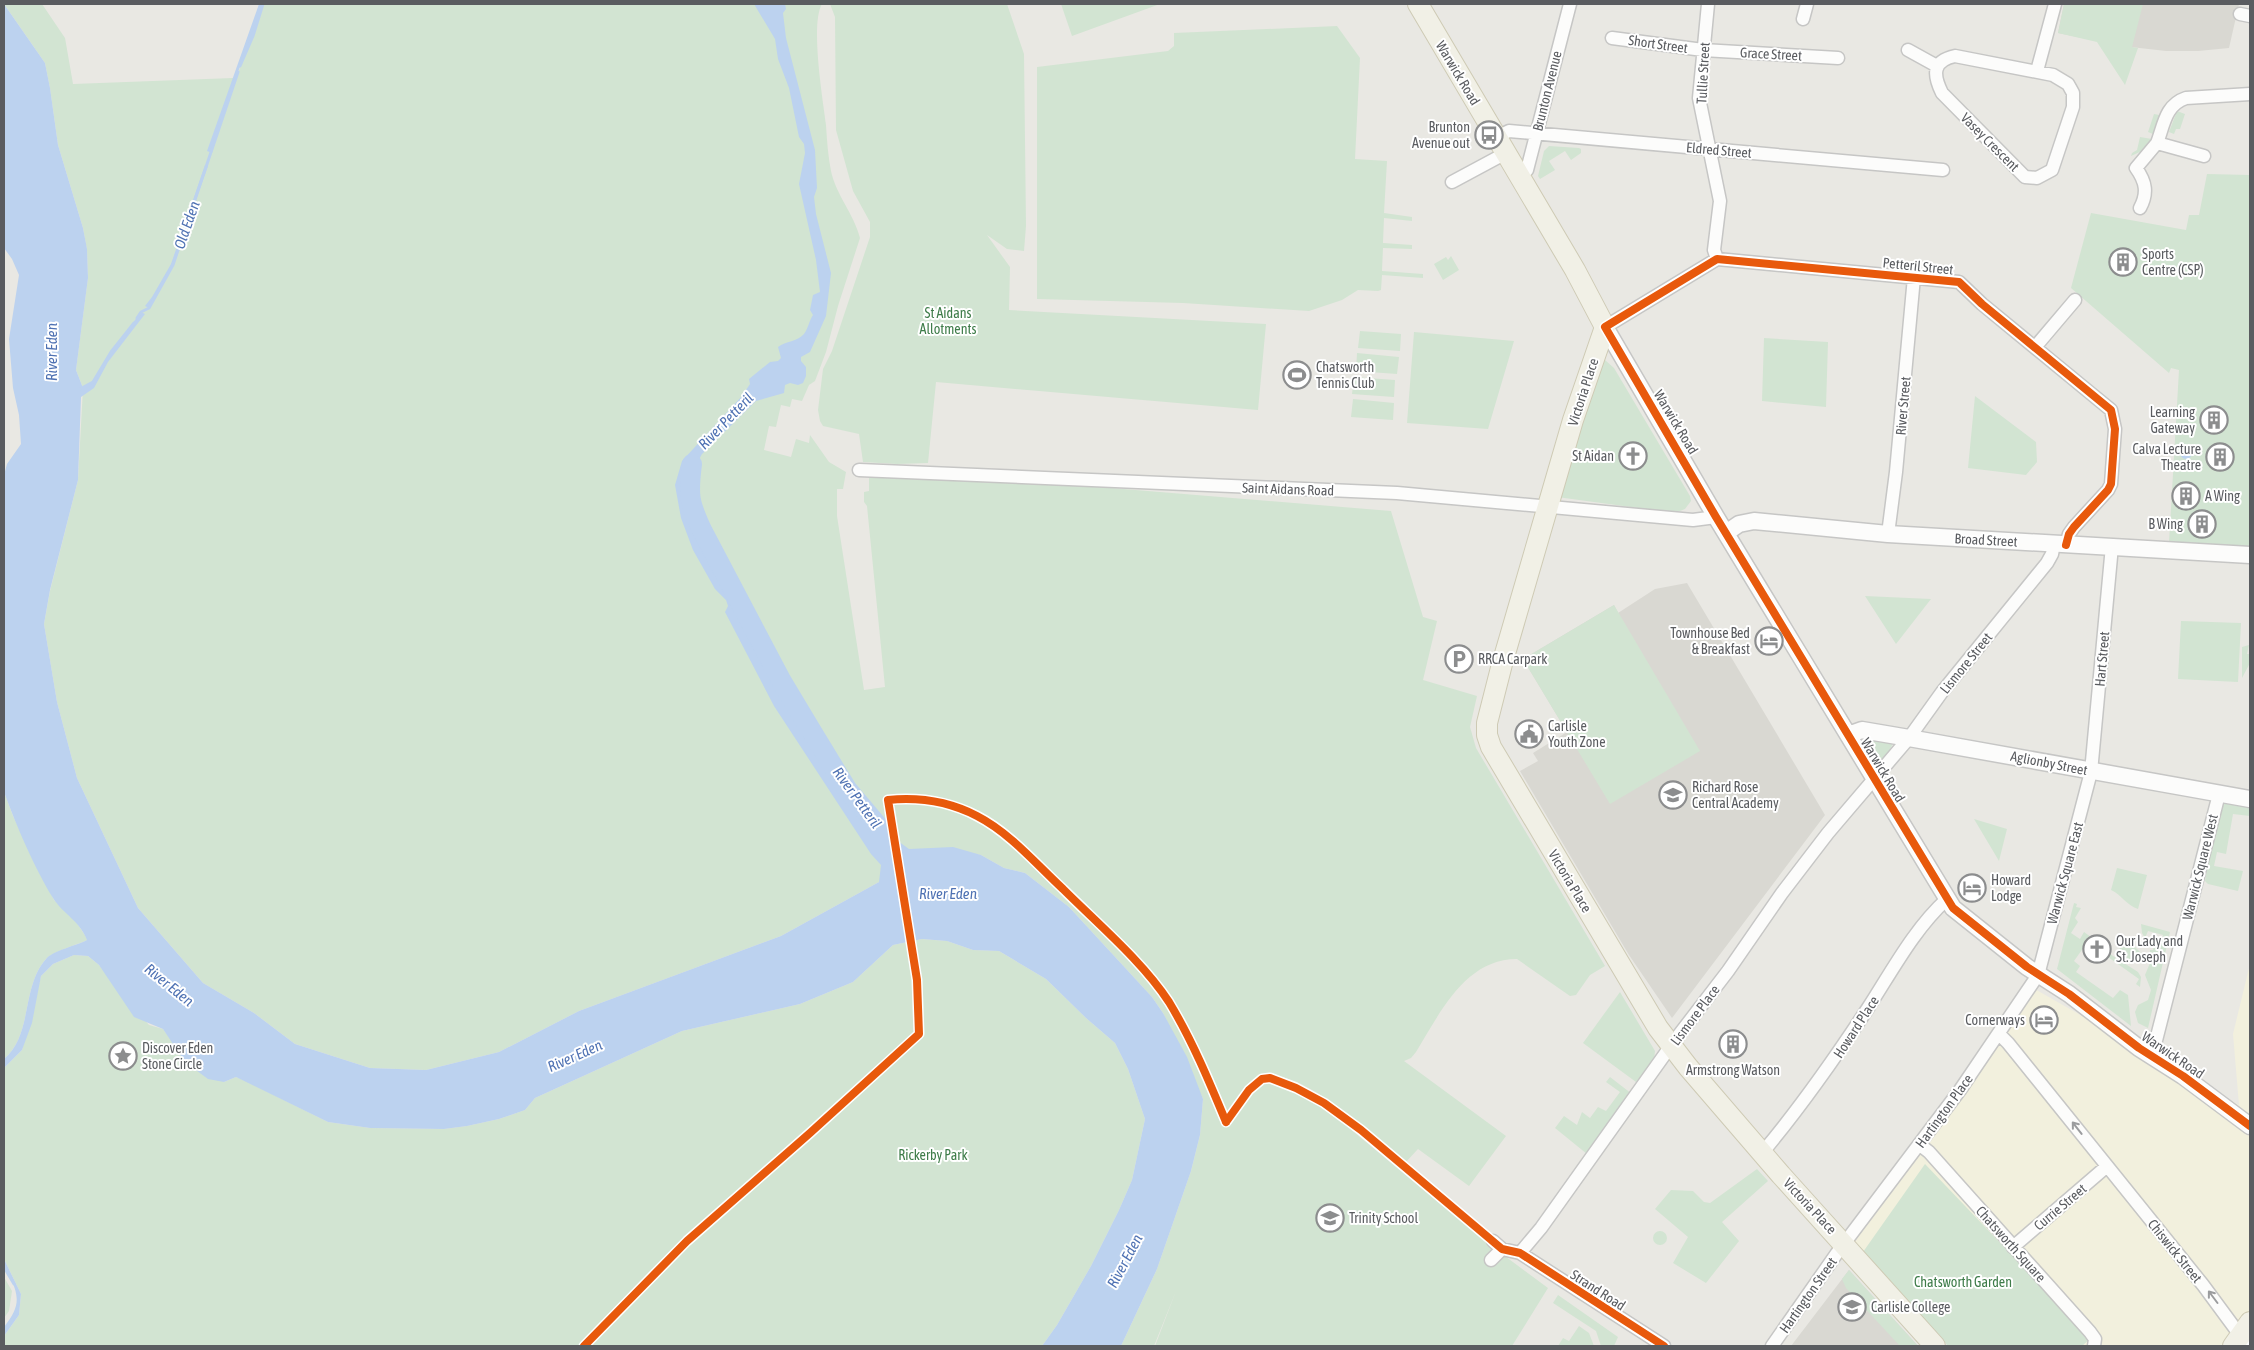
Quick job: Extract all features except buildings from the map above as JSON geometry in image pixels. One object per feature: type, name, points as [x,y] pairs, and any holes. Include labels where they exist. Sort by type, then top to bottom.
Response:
[{"type":"main road","name":"Warwick Road","points":[[1418,4],[1575,270],[1604,327]]},
{"type":"main road","name":"Victoria Place","points":[[1604,327],[1547,508],[1502,664],[1487,723],[1487,735],[1491,747],[1658,1028],[1762,1153],[1935,1346]]},
{"type":"street","name":"Brunton Avenue","points":[[1520,177],[1527,170],[1570,4]]},
{"type":"street","name":"Tullie Street","points":[[1708,4],[1699,98],[1720,201],[1714,250],[1717,259]]},
{"type":"street","points":[[1803,19],[1807,4]]},
{"type":"street","points":[[2036,71],[2055,4]]},
{"type":"street","name":"Short Street","points":[[1612,38],[1704,50]]},
{"type":"street","name":"Grace Street","points":[[1704,50],[1838,58]]},
{"type":"street","points":[[1908,50],[1938,66]]},
{"type":"street","name":"Vasey Crescent","points":[[1955,56],[2036,71],[2053,75],[2068,84],[2073,93],[2073,107],[2052,170],[2045,175],[2032,178],[2025,176],[2006,159],[1942,93],[1936,75],[1938,66],[1944,60],[1955,56]]},
{"type":"street","points":[[2140,208],[2146,194],[2146,186],[2131,166],[2157,144],[2169,109],[2180,100],[2186,98],[2250,94]]},
{"type":"street","name":"Eldred Street","points":[[1452,182],[1502,145],[1504,132],[1943,170]]},
{"type":"street","points":[[2157,144],[2204,156]]},
{"type":"street","points":[[1604,327],[1717,259]]},
{"type":"street","name":"Petteril Street","points":[[1717,259],[1959,282],[1982,304],[2036,346],[2111,410],[2115,421],[2111,484],[2108,490],[2060,544]]},
{"type":"street","name":"River Street","points":[[1888,534],[1896,472],[1914,278]]},
{"type":"street","points":[[2036,346],[2075,300]]},
{"type":"street","name":"Warwick Road","points":[[1604,327],[1716,517],[1798,649],[1874,780],[1947,899],[1958,912],[2038,975],[2069,994],[2152,1056],[2248,1119]]},
{"type":"street","name":"Saint Aidans Road","points":[[859,470],[1397,493],[1693,520],[1716,517]]},
{"type":"street","name":"Broad Street","points":[[1726,533],[1739,524],[1754,521],[1888,534],[2250,555]]},
{"type":"street","name":"Lismore Street","points":[[1874,780],[1909,738],[1942,692],[2047,563],[2060,544]]},
{"type":"street","name":"Hart Street","points":[[2091,772],[2112,546]]},
{"type":"street","name":"Aglionby Street","points":[[1848,735],[1862,730],[2250,799]]},
{"type":"street","name":"Warwick Square East","points":[[2038,975],[2091,772]]},
{"type":"street","name":"Lismore Place","points":[[1520,1252],[1541,1228],[1728,971],[1782,893],[1828,833],[1874,780]]},
{"type":"street","name":"Warwick Square West","points":[[2152,1056],[2219,794]]},
{"type":"street","name":"Howard Place","points":[[1762,1153],[1833,1061],[1907,949],[1938,907],[1947,899]]},
{"type":"street","name":"Hartington Place","points":[[1845,1244],[1920,1145],[1999,1034],[2038,975]]},
{"type":"street","name":"Chiswick Street","points":[[1999,1034],[2056,1101],[2106,1167],[2203,1285],[2243,1338]]},
{"type":"street","name":"Chatsworth Square","points":[[1920,1145],[1929,1152],[2090,1332],[2095,1339],[2094,1346]]},
{"type":"street","name":"Currie Street","points":[[2013,1247],[2106,1167]]},
{"type":"street","name":"Hartington Street","points":[[1772,1346],[1845,1244]]},
{"type":"street","points":[[1491,1260],[1498,1245],[1520,1252]]},
{"type":"street","name":"Strand Road","points":[[1520,1252],[1664,1346]]},
{"type":"shaded area","points":[[2064,4],[2239,4],[2229,48],[2198,51],[2166,51],[2122,46],[2058,33]]},
{"type":"shaded area","name":"Richard Rose Central Academy","points":[[1687,583],[1825,815],[1672,1018],[1629,955],[1520,771],[1538,761],[1533,753],[1567,732],[1523,659],[1614,605],[1618,613],[1655,589]]},
{"type":"shaded area","points":[[2250,964],[2250,1346],[2082,1346],[2090,1338],[1863,1252],[1850,1241],[2031,987],[2239,1105],[2233,1034]]},
{"type":"shaded area","name":"Carlisle College","points":[[1849,1270],[1918,1346],[1791,1346]]},
{"type":"green space","points":[[4,4],[42,4],[65,38],[73,84],[233,78],[235,80],[253,36],[263,4],[822,4],[817,28],[817,44],[830,165],[833,180],[854,221],[860,238],[838,306],[826,352],[815,381],[809,385],[802,401],[792,399],[790,407],[781,405],[776,427],[769,426],[764,450],[791,457],[796,439],[809,443],[810,435],[829,462],[846,472],[843,489],[837,489],[837,516],[864,690],[885,687],[867,506],[864,502],[864,492],[869,491],[869,475],[1075,485],[1391,511],[1423,617],[1437,621],[1423,680],[1477,696],[1470,727],[1476,748],[1605,966],[1590,975],[1576,995],[1570,996],[1517,959],[1499,961],[1483,968],[1456,991],[1445,1005],[1416,1052],[1411,1058],[1404,1061],[1506,1136],[1469,1186],[1418,1149],[1405,1163],[1344,1112],[1310,1088],[1293,1080],[1277,1076],[1267,1081],[1276,1082],[1330,1112],[1486,1242],[1548,1288],[1512,1346],[1155,1346],[1176,1291],[1154,1346],[1121,1346],[1157,1269],[1191,1171],[1200,1135],[1203,1099],[1163,1013],[1152,997],[1069,907],[1025,873],[1004,868],[981,855],[909,849],[879,882],[781,936],[579,1011],[499,1052],[426,1070],[370,1068],[295,1044],[254,1013],[203,983],[138,908],[77,778],[57,702],[44,624],[50,591],[78,480],[83,388],[76,370],[88,278],[87,250],[83,228],[58,145],[45,63]]},
{"type":"green space","name":"St Aidans Allotments","points":[[830,4],[1007,4],[1024,54],[1026,226],[1024,251],[1007,249],[987,235],[1010,267],[1009,310],[1266,324],[1258,410],[936,382],[928,463],[863,462],[859,434],[823,426],[818,410],[823,369],[832,351],[870,237],[870,222],[853,191],[836,130],[835,17]]},
{"type":"green space","points":[[1061,4],[1160,4],[1072,36]]},
{"type":"green space","points":[[2064,4],[2143,4],[2132,47],[2138,48],[2125,85],[2097,42],[2058,33]]},
{"type":"green space","points":[[1337,26],[1360,58],[1355,159],[1387,161],[1384,213],[1412,217],[1412,221],[1384,218],[1383,243],[1412,245],[1412,249],[1383,248],[1382,271],[1423,274],[1423,278],[1382,275],[1381,290],[1358,290],[1342,300],[1309,311],[1183,303],[1037,299],[1037,67],[1168,51],[1174,46],[1174,33]]},
{"type":"green space","points":[[2177,111],[2185,114],[2180,129],[2176,129],[2174,134],[2169,132]]},
{"type":"green space","points":[[2154,114],[2159,115],[2153,134],[2148,132]]},
{"type":"green space","points":[[2140,137],[2152,139],[2142,151],[2131,156],[2137,150]]},
{"type":"green space","points":[[1549,146],[1579,148],[1581,153],[1571,160],[1565,151],[1549,161],[1555,170],[1540,179],[1538,176],[1544,151]]},
{"type":"green space","points":[[2207,174],[2250,175],[2250,548],[2169,543],[2179,370],[2171,368],[2169,373],[2071,288],[2091,213],[2186,230],[2189,215],[2199,215]]},
{"type":"green space","points":[[1451,256],[1459,270],[1443,280],[1434,264],[1446,257],[1448,260]]},
{"type":"green space","points":[[1360,331],[1401,334],[1400,351],[1358,348]]},
{"type":"green space","points":[[1414,332],[1514,341],[1488,429],[1407,423]]},
{"type":"green space","points":[[1764,338],[1828,342],[1826,407],[1762,401]]},
{"type":"green space","points":[[1357,353],[1399,357],[1397,374],[1356,371]]},
{"type":"green space","points":[[1600,360],[1605,360],[1614,368],[1690,496],[1691,501],[1685,509],[1675,513],[1557,497]]},
{"type":"green space","points":[[1354,377],[1395,380],[1394,397],[1352,394]]},
{"type":"green space","points":[[1975,396],[2036,442],[2037,462],[2026,475],[1968,468]]},
{"type":"green space","points":[[1353,399],[1394,403],[1393,420],[1351,417]]},
{"type":"green space","points":[[1865,596],[1931,599],[1896,644]]},
{"type":"green space","points":[[1614,605],[1700,751],[1610,804],[1523,659]]},
{"type":"green space","points":[[2181,621],[2241,623],[2238,682],[2178,679]]},
{"type":"green space","points":[[2249,645],[2247,654],[2250,654],[2250,663],[2242,678],[2242,647]]},
{"type":"green space","points":[[1861,736],[1893,743],[1883,758],[1874,762]]},
{"type":"green space","points":[[4,792],[13,816],[54,900],[75,920],[88,940],[49,956],[38,970],[19,1037],[13,1049],[4,1059]]},
{"type":"green space","points":[[2222,803],[2250,808],[2250,816],[2233,814],[2226,854],[2217,852],[2214,866],[2243,871],[2238,891],[2208,884],[2205,881],[2218,806]]},
{"type":"green space","points":[[1974,819],[2007,829],[1999,861]]},
{"type":"green space","points":[[2117,868],[2147,875],[2138,909],[2111,890]]},
{"type":"green space","points":[[2074,903],[2077,904],[2076,907],[2081,908],[2075,918],[2078,922],[2071,933],[2080,939],[2084,932],[2091,937],[2074,961],[2080,966],[2076,972],[2113,998],[2120,990],[2128,995],[2131,1026],[2057,969]]},
{"type":"green space","points":[[2141,924],[2170,932],[2148,1028],[2138,1023],[2135,1012],[2138,1005],[2148,1000],[2151,990],[2145,975],[2150,963],[2150,950],[2153,950],[2154,947],[2159,948],[2163,935],[2148,931],[2145,938],[2142,933]]},
{"type":"green space","name":"Rickerby Park","points":[[922,939],[947,941],[973,950],[999,951],[1046,979],[1115,1043],[1128,1069],[1145,1119],[1132,1180],[1119,1210],[1091,1266],[1057,1325],[1042,1346],[4,1346],[4,1336],[19,1315],[21,1294],[4,1259],[4,1068],[22,1050],[41,976],[53,964],[74,955],[88,956],[99,965],[149,1025],[163,1029],[169,1037],[224,1082],[236,1077],[328,1122],[370,1128],[444,1129],[499,1119],[525,1110],[535,1098],[682,1031],[800,1004],[853,982],[893,945]]},
{"type":"green space","points":[[2126,943],[2134,946],[2143,955],[2142,960],[2130,962],[2120,955],[2120,946]]},
{"type":"green space","points":[[2110,954],[2138,972],[2141,977],[2140,987],[2136,984],[2139,979],[2108,957]]},
{"type":"green space","points":[[1620,992],[1655,1051],[1654,1060],[1636,1082],[1583,1043]]},
{"type":"green space","points":[[1610,1077],[1632,1094],[1587,1154],[1555,1128],[1564,1116],[1577,1125],[1582,1112],[1590,1118],[1598,1107],[1606,1111],[1620,1092],[1606,1082]]},
{"type":"green space","name":"Chatsworth Garden","points":[[1925,1164],[2091,1338],[2082,1346],[1948,1346],[1863,1252]]},
{"type":"green space","points":[[1757,1169],[1768,1181],[1722,1222],[1739,1241],[1706,1283],[1673,1263],[1688,1237],[1655,1209],[1671,1190],[1693,1191],[1704,1202],[1710,1203]]},
{"type":"green space","points":[[1657,1231],[1663,1231],[1667,1238],[1663,1245],[1657,1245],[1653,1241],[1653,1235]]},
{"type":"green space","points":[[1849,1270],[1918,1346],[1900,1346],[1846,1288],[1842,1279]]},
{"type":"green space","points":[[4,1277],[12,1291],[9,1311],[4,1318]]},
{"type":"green space","points":[[1558,1295],[1618,1337],[1614,1346],[1601,1346],[1596,1331],[1553,1303]]},
{"type":"green space","points":[[1579,1326],[1589,1333],[1594,1346],[1558,1346],[1563,1338],[1569,1341]]},
{"type":"water","name":"River Eden","points":[[4,4],[45,63],[58,145],[83,228],[87,249],[88,278],[76,370],[83,388],[93,381],[111,352],[141,312],[145,314],[108,362],[94,388],[81,397],[78,480],[50,590],[44,624],[57,702],[77,778],[138,908],[203,983],[254,1013],[295,1044],[370,1068],[426,1070],[499,1052],[579,1011],[781,936],[879,882],[881,865],[871,854],[774,706],[725,612],[728,606],[726,600],[715,589],[693,550],[681,518],[675,485],[682,461],[742,396],[750,384],[749,379],[770,362],[778,361],[781,358],[778,347],[798,339],[804,334],[813,315],[810,310],[813,295],[820,292],[816,260],[799,184],[805,153],[804,144],[799,137],[789,88],[778,59],[775,39],[754,4],[785,4],[786,9],[783,13],[786,38],[815,150],[817,188],[814,197],[816,214],[831,273],[826,316],[810,352],[801,357],[801,361],[806,367],[806,376],[803,383],[798,385],[790,383],[785,385],[784,393],[756,401],[702,454],[692,479],[690,505],[781,680],[847,789],[880,828],[909,849],[953,847],[981,855],[1004,868],[1025,873],[1069,907],[1152,997],[1187,1057],[1203,1099],[1200,1135],[1191,1171],[1157,1269],[1121,1346],[1042,1346],[1057,1325],[1091,1266],[1119,1210],[1132,1180],[1145,1119],[1128,1069],[1115,1043],[1046,979],[999,951],[973,950],[947,941],[922,939],[893,945],[853,982],[800,1004],[682,1031],[535,1098],[525,1110],[499,1119],[444,1129],[370,1128],[328,1122],[236,1077],[224,1082],[208,1079],[185,1062],[163,1029],[134,1017],[99,965],[88,956],[74,955],[53,964],[41,976],[32,1023],[22,1050],[4,1068],[4,1059],[13,1049],[19,1037],[38,970],[49,956],[87,940],[76,923],[57,904],[39,874],[4,792],[4,475],[7,464],[21,444],[19,415],[13,388],[9,339],[19,275],[12,259],[4,248]]},
{"type":"water","points":[[259,4],[263,4],[261,13],[231,92],[212,153],[207,151]]},
{"type":"water","points":[[205,165],[208,166],[173,265],[149,308],[145,306],[171,264]]},
{"type":"water","points":[[2184,447],[2188,447],[2192,453],[2188,459],[2184,459],[2180,455],[2180,451]]},
{"type":"water","points":[[4,1259],[21,1294],[19,1315],[4,1336],[4,1327],[13,1314],[17,1302],[13,1283],[5,1267]]},
{"type":"waterway","name":"Old Eden","points":[[240,66],[253,36],[263,4]]},
{"type":"waterway","name":"Old Eden","points":[[137,318],[141,312],[149,308],[173,265],[238,72]]},
{"type":"waterway","name":"Old Eden","points":[[80,389],[93,382],[111,352],[134,323]]},
{"type":"waterway","name":"River Petteril","points":[[692,464],[691,498],[694,512],[702,530],[781,680],[847,789],[880,828],[892,852]]},
{"type":"waterway","points":[[4,1267],[14,1284]]},
{"type":"cycle path","points":[[2066,545],[2069,534],[2074,527],[2108,490],[2111,484],[2115,429],[2111,410],[1982,304],[1959,282],[1717,259],[1605,327],[1716,517],[1953,908],[2027,967],[2069,994],[2139,1048],[2183,1076],[2250,1126]]},
{"type":"cycle path","points":[[584,1346],[687,1241],[919,1034],[917,980],[888,800],[922,800],[945,804],[967,811],[1001,831],[1022,850],[1119,943],[1158,987],[1169,1002],[1193,1046],[1226,1122]]},
{"type":"cycle path","points":[[1226,1122],[1249,1090],[1262,1079],[1270,1078],[1296,1088],[1324,1103],[1361,1130],[1502,1249],[1520,1253],[1664,1346]]},
{"type":"place","name":"Brunton Avenue out","points":[[1489,135]]},
{"type":"place","name":"Sports Centre (CSP)","points":[[2123,262]]},
{"type":"place","name":"Chatsworth Tennis Club","points":[[1297,375]]},
{"type":"place","name":"Learning Gateway","points":[[2214,420]]},
{"type":"place","name":"St Aidan","points":[[1633,456]]},
{"type":"place","name":"Calva Lecture Theatre","points":[[2220,457]]},
{"type":"place","name":"A Wing","points":[[2186,496]]},
{"type":"place","name":"B Wing","points":[[2202,524]]},
{"type":"place","name":"Townhouse Bed & Breakfast","points":[[1769,641]]},
{"type":"place","name":"RRCA Carpark","points":[[1459,659]]},
{"type":"place","name":"Carlisle Youth Zone","points":[[1529,734]]},
{"type":"place","name":"Richard Rose Central Academy","points":[[1673,795]]},
{"type":"place","name":"Howard Lodge","points":[[1972,888]]},
{"type":"place","name":"Our Lady and St. Joseph","points":[[2097,949]]},
{"type":"place","name":"Cornerways","points":[[2044,1020]]},
{"type":"place","name":"Armstrong Watson","points":[[1733,1044]]},
{"type":"place","name":"Discover Eden Stone Circle","points":[[123,1056]]},
{"type":"place","name":"Trinity School","points":[[1330,1218]]},
{"type":"place","name":"Carlisle College","points":[[1852,1307]]}]
